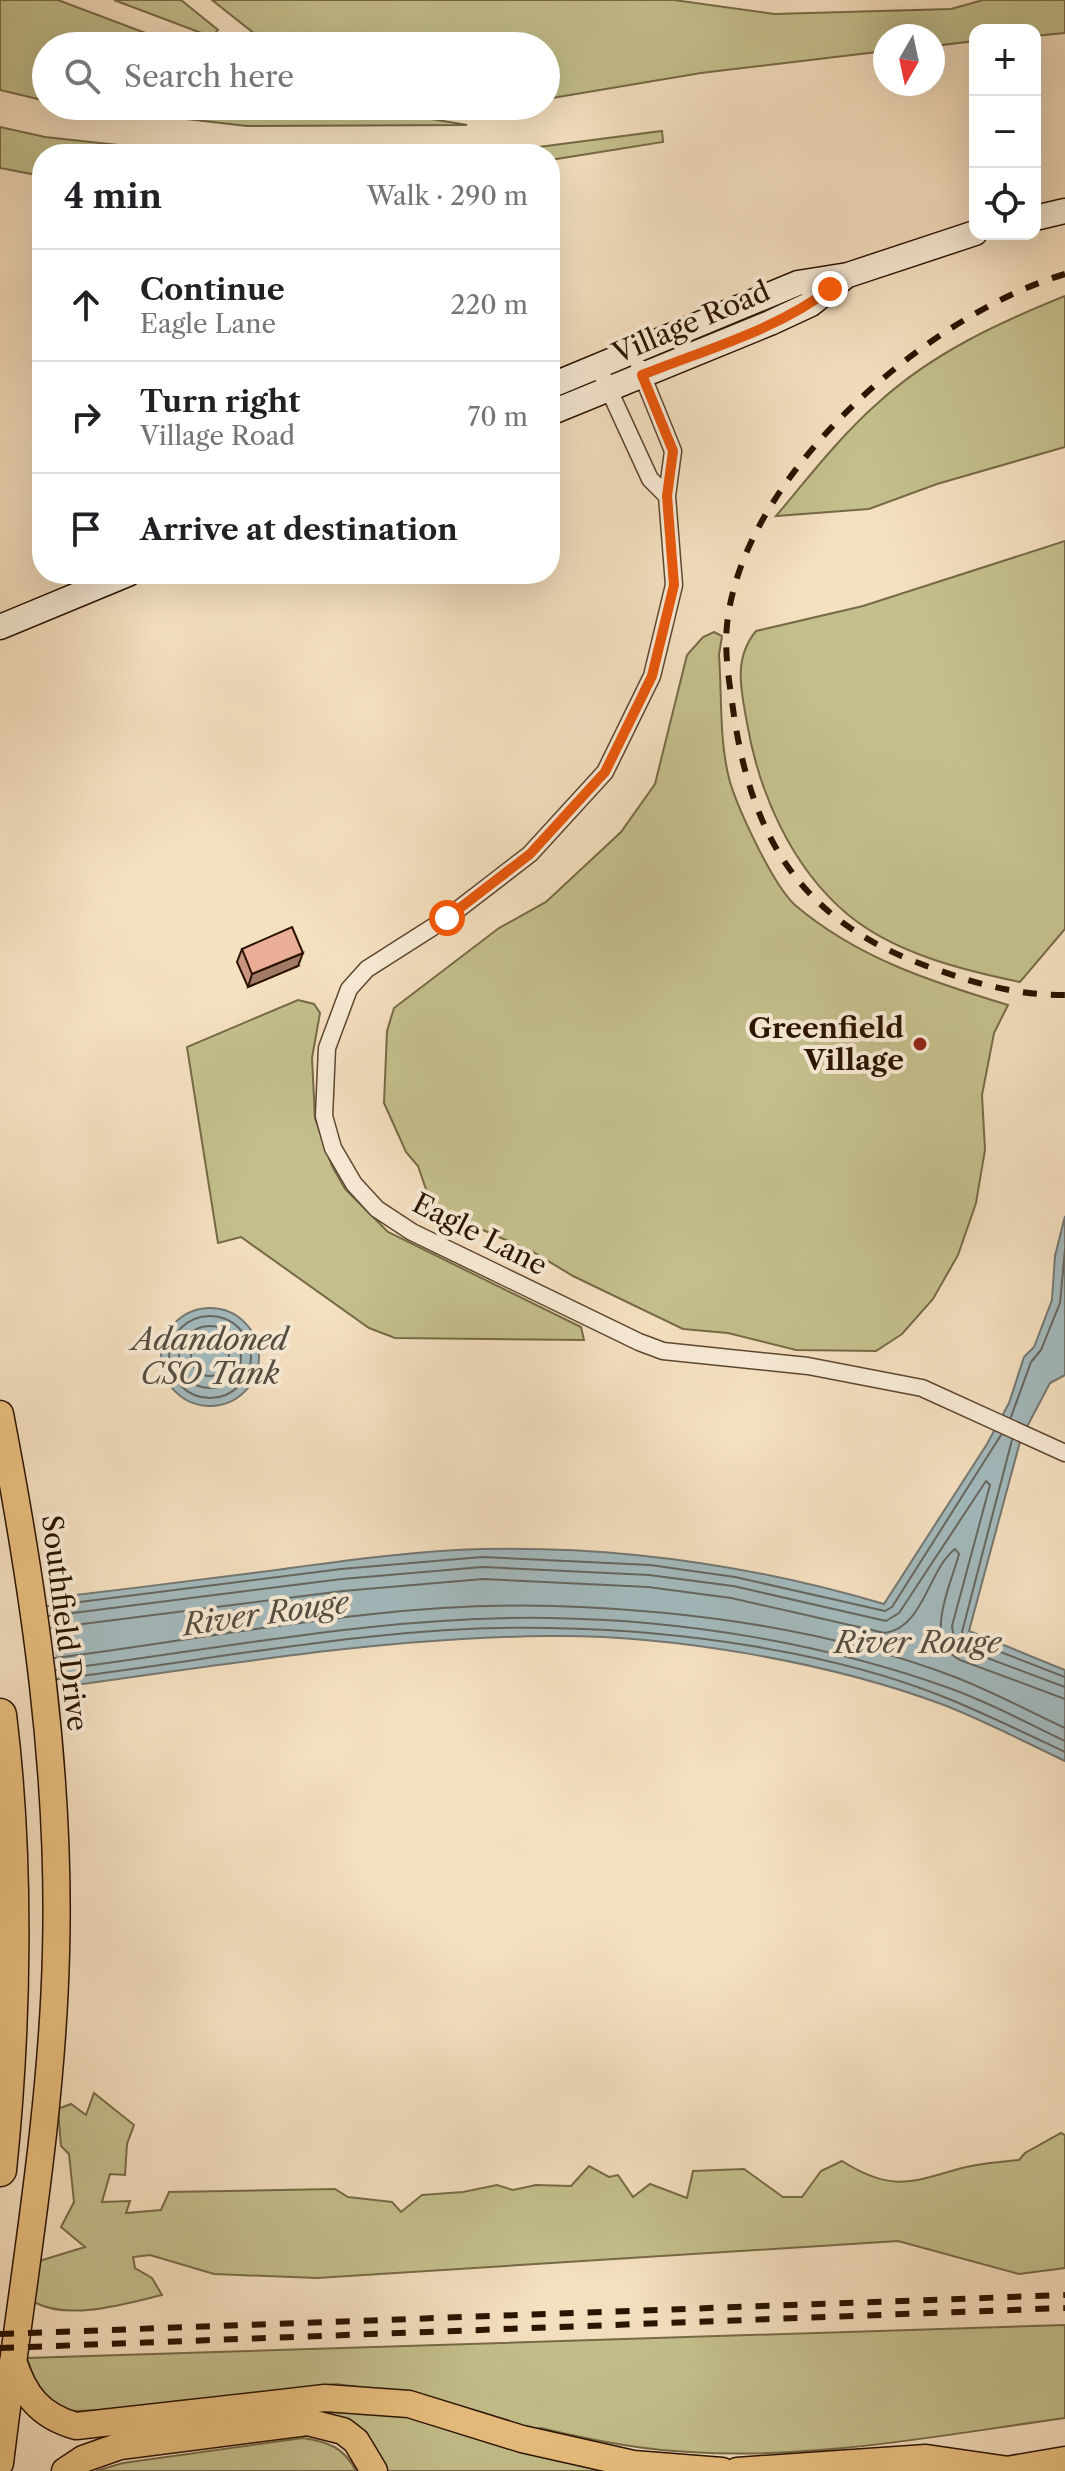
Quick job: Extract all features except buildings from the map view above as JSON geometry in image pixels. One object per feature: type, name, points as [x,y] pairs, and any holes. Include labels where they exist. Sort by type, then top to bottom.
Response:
[{"type":"highway","points":[[0,1715],[4,1747],[12,1990],[0,2170]]},
{"type":"main road","name":"Southfield Drive","points":[[0,1414],[17,1500],[48,1741],[56,1855],[54,2005],[0,2463]]},
{"type":"main road","points":[[12,2359],[28,2397],[57,2421],[76,2426],[325,2398],[409,2404],[588,2456],[651,2467],[722,2471]]},
{"type":"main road","points":[[65,2471],[83,2459],[120,2446],[307,2422],[343,2431],[356,2441],[374,2471]]},
{"type":"main road","points":[[737,2471],[926,2458],[1005,2470],[1065,2460]]},
{"type":"street","points":[[1041,217],[1065,211]]},
{"type":"street","name":"Village Road","points":[[560,382],[798,283],[848,275],[969,235]]},
{"type":"street","name":"Village Road","points":[[560,409],[811,304],[848,275]]},
{"type":"street","name":"Eagle Lane","points":[[633,351],[673,451],[667,496],[674,585],[652,676],[605,772],[530,854],[447,918],[367,969],[349,989],[327,1048],[324,1116],[333,1148],[354,1184],[377,1209],[412,1232],[639,1342],[663,1351],[808,1366],[922,1388],[1065,1453]]},
{"type":"street","points":[[598,366],[650,479],[667,496]]},
{"type":"street","points":[[0,627],[104,584]]},
{"type":"shaded area","points":[[0,0],[58,0],[143,32],[32,32],[32,98],[0,90]]},
{"type":"shaded area","points":[[114,0],[181,0],[218,30],[199,32]]},
{"type":"shaded area","points":[[212,0],[674,0],[774,14],[951,9],[983,0],[1065,0],[1065,33],[1041,35],[1041,24],[969,24],[969,42],[945,45],[945,24],[873,24],[873,52],[701,73],[560,97],[560,32],[252,32]]},
{"type":"shaded area","points":[[195,120],[437,120],[467,125],[247,126]]},
{"type":"shaded area","points":[[0,127],[45,137],[109,144],[32,144],[32,174],[0,168]]},
{"type":"shaded area","points":[[662,131],[663,142],[560,158],[560,144]]},
{"type":"shaded area","points":[[1065,296],[1065,447],[937,484],[869,509],[776,516],[851,428],[900,384],[967,341]]},
{"type":"shaded area","points":[[1065,541],[1065,929],[1020,982],[975,972],[906,949],[865,927],[826,894],[794,851],[769,801],[752,749],[741,687],[741,664],[756,631],[863,606]]},
{"type":"shaded area","points":[[714,632],[722,636],[719,655],[722,719],[730,782],[758,847],[786,895],[819,924],[870,954],[951,987],[1008,1005],[994,1033],[982,1095],[985,1150],[976,1203],[958,1255],[933,1299],[902,1334],[876,1351],[796,1350],[728,1333],[683,1329],[573,1276],[533,1252],[483,1230],[448,1221],[428,1195],[418,1166],[406,1152],[384,1103],[387,1031],[394,1008],[499,928],[546,902],[621,832],[655,784],[687,655],[703,637]]},
{"type":"shaded area","points":[[298,1000],[314,1004],[320,1013],[312,1058],[315,1118],[332,1166],[345,1189],[388,1232],[581,1327],[584,1340],[395,1338],[369,1328],[241,1237],[218,1243],[187,1047]]},
{"type":"shaded area","points":[[94,2093],[134,2125],[127,2144],[125,2175],[110,2174],[102,2202],[130,2201],[126,2213],[161,2210],[169,2192],[335,2189],[348,2197],[392,2202],[401,2212],[422,2195],[463,2192],[497,2185],[513,2190],[536,2185],[571,2186],[589,2166],[609,2177],[618,2175],[633,2197],[650,2184],[687,2198],[693,2171],[744,2169],[783,2197],[802,2197],[821,2171],[842,2161],[888,2181],[914,2181],[976,2165],[1019,2160],[1025,2153],[1061,2133],[1065,2135],[1065,2268],[1019,2274],[898,2241],[317,2278],[214,2274],[150,2255],[133,2257],[135,2268],[152,2278],[162,2295],[80,2311],[48,2308],[34,2302],[39,2261],[85,2247],[61,2227],[74,2202],[69,2154],[61,2146],[58,2109],[71,2104],[86,2115]]},
{"type":"shaded area","points":[[1065,2325],[1065,2418],[878,2444],[737,2454],[634,2447],[541,2428],[531,2430],[398,2392],[336,2384],[130,2409],[74,2411],[57,2406],[38,2389],[27,2358]]},
{"type":"shaded area","points":[[341,2407],[422,2419],[519,2451],[603,2471],[381,2471],[327,2416],[327,2408]]},
{"type":"shaded area","points":[[303,2438],[320,2441],[341,2451],[356,2471],[96,2471],[123,2463]]},
{"type":"water","name":"River Rouge","points":[[1065,1216],[1065,1375],[1050,1383],[1021,1438],[969,1631],[1065,1670],[1065,1761],[944,1705],[851,1676],[748,1654],[644,1640],[547,1636],[410,1643],[341,1649],[0,1695],[0,1604],[396,1555],[454,1550],[534,1549],[635,1555],[736,1569],[884,1604],[987,1444],[1009,1403],[1024,1357],[1034,1347],[1052,1300],[1055,1256]]},
{"type":"water","name":"Adandoned CSO Tank","points":[[210,1308],[229,1311],[245,1322],[256,1338],[259,1357],[256,1376],[245,1392],[229,1403],[210,1406],[191,1403],[175,1392],[164,1376],[161,1357],[164,1338],[175,1322],[191,1311]]},
{"type":"pier","points":[[48,1594],[60,1691],[0,1699],[0,1600]]},
{"type":"railway","points":[[1065,274],[1011,295],[956,325],[901,364],[850,409],[804,459],[767,513],[740,569],[727,625],[726,648],[734,716],[743,763],[756,805],[773,842],[794,876],[821,905],[853,930],[891,951],[935,969],[999,988],[1065,995]]},
{"type":"railway","points":[[0,2334],[1065,2295]]},
{"type":"railway","points":[[0,2348],[1065,2308]]},
{"type":"place","name":"Greenfield Village","points":[[920,1044]]},
{"type":"route","points":[[447,918],[530,854],[605,772],[652,676],[674,585],[667,496],[673,451],[642,375],[770,323],[811,304],[830,289]]}]
